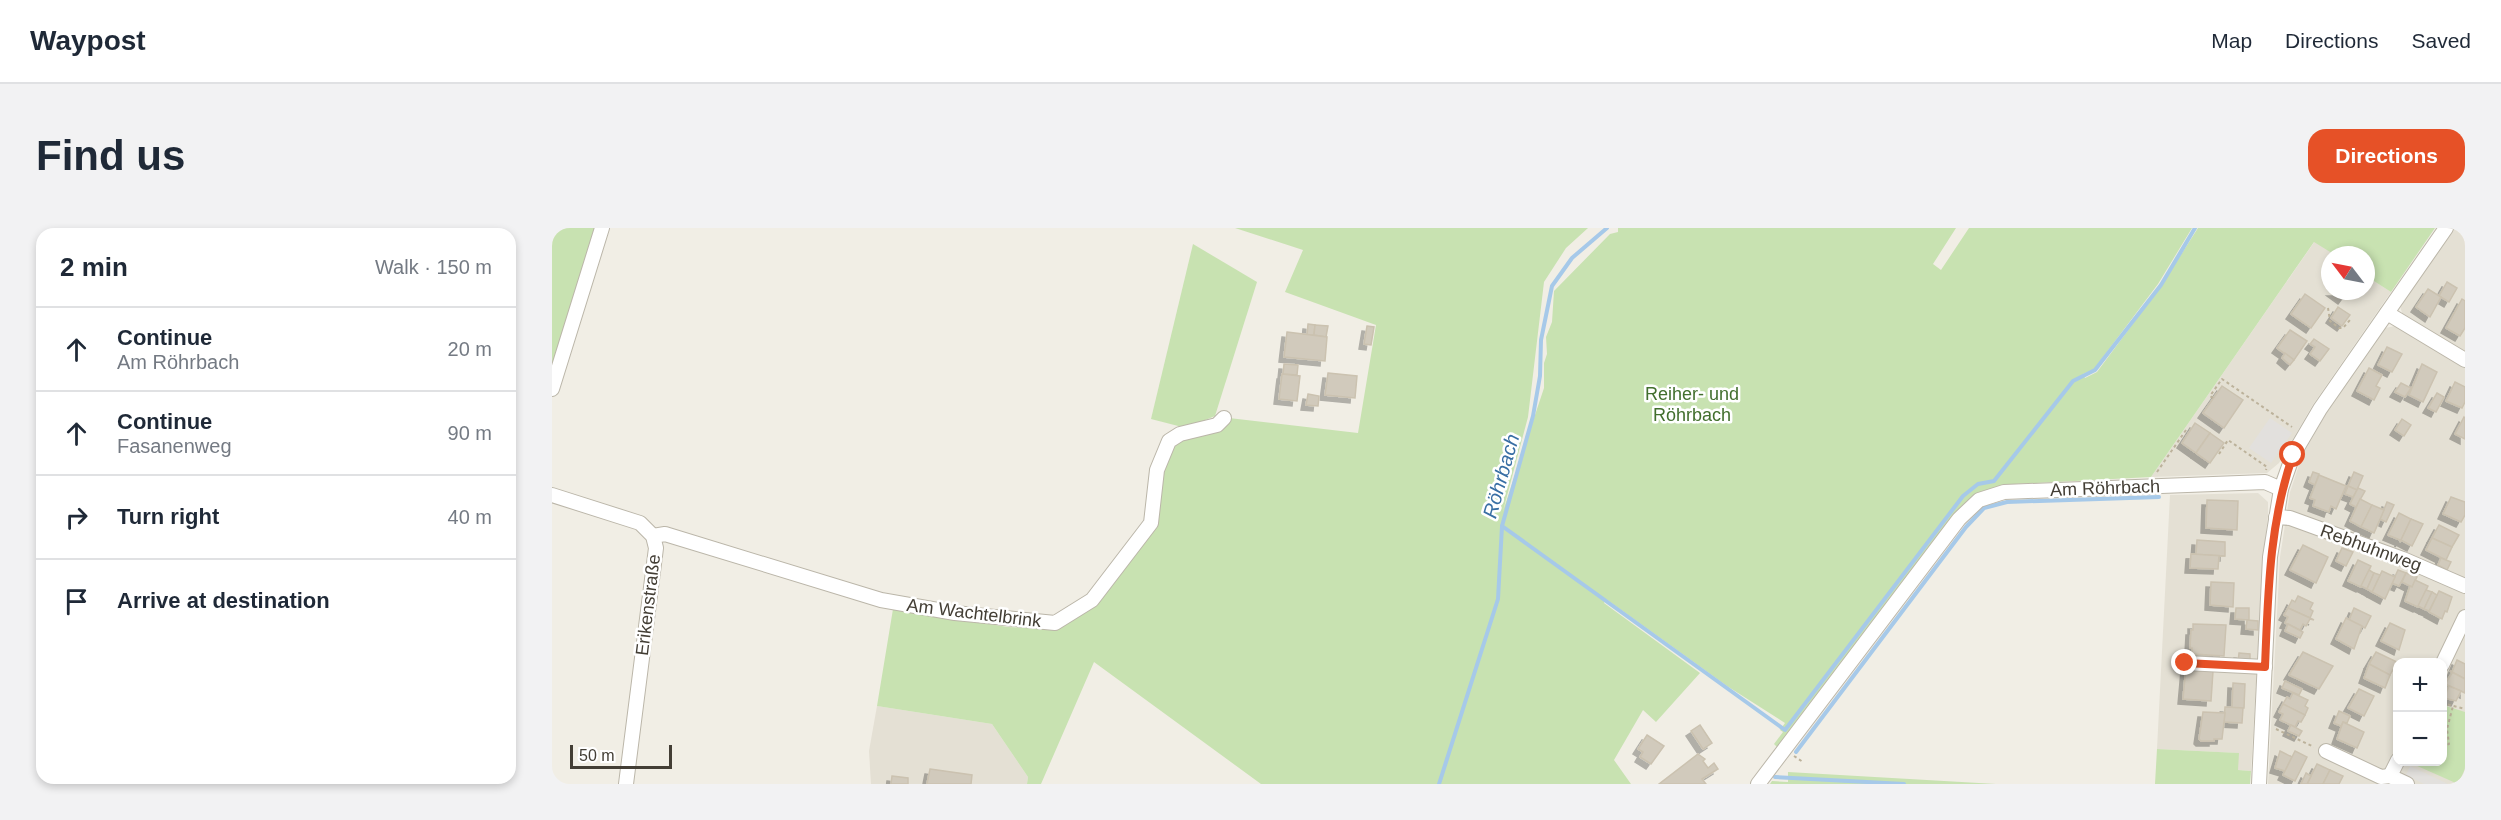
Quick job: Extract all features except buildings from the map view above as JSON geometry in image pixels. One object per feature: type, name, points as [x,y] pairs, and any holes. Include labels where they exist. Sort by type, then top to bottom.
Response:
[{"type":"street","points":[[552,389],[602,228]]},
{"type":"street","points":[[2259,784],[2270,557],[2281,489],[2293,455],[2320,409],[2446,228]]},
{"type":"street","points":[[2387,313],[2465,360]]},
{"type":"street","name":"Am Wachtelbrink","points":[[653,536],[665,534],[881,600],[955,613],[1055,623],[1092,600],[1151,523],[1157,470],[1170,441],[1180,434],[1217,425],[1224,418]]},
{"type":"street","name":"Am Röhrbach","points":[[1758,784],[1959,519],[1979,500],[2004,492],[2265,482],[2281,489]]},
{"type":"street","name":"Erikenstraße","points":[[552,495],[640,523],[653,536],[656,548],[626,784]]},
{"type":"street","name":"Rebhuhnweg","points":[[2276,517],[2290,518],[2403,559],[2465,586]]},
{"type":"street","points":[[2445,658],[2465,617]]},
{"type":"street","points":[[2185,663],[2265,667]]},
{"type":"street","points":[[2326,751],[2381,777],[2390,776],[2407,784]]},
{"type":"street","points":[[2390,776],[2394,766]]},
{"type":"path","points":[[2328,308],[2330,321],[2339,328],[2343,328],[2350,320]]},
{"type":"path","points":[[2212,398],[2210,396],[2222,379],[2305,435]]},
{"type":"path","points":[[2156,486],[2155,474],[2186,430]]},
{"type":"path","points":[[2219,454],[2228,440],[2267,467],[2265,482]]},
{"type":"path","points":[[2447,704],[2465,709]]},
{"type":"path","points":[[2447,745],[2450,744],[2447,729],[2453,706]]},
{"type":"path","points":[[2262,726],[2273,728],[2326,751]]},
{"type":"shaded area","points":[[2454,228],[2465,228],[2465,353],[2403,316],[2400,306]]},
{"type":"shaded area","points":[[2315,241],[2322,246],[2321,300],[2375,300],[2375,282],[2391,292],[2312,406],[2279,463],[2267,473],[2151,477]]},
{"type":"shaded area","points":[[2395,326],[2465,368],[2465,784],[2268,784],[2280,557],[2290,492],[2302,456],[2327,412],[2385,328]]},
{"type":"shaded area","points":[[2270,418],[2292,433],[2271,463],[2249,448]]},
{"type":"shaded area","points":[[2258,493],[2268,502],[2268,516],[2263,557],[2251,771],[2238,770],[2238,753],[2157,749],[2170,495]]},
{"type":"shaded area","points":[[877,706],[992,724],[1028,777],[1027,784],[871,784],[869,751]]},
{"type":"shaded area","points":[[2410,766],[2448,784],[2424,784],[2406,775]]},
{"type":"green space","points":[[552,228],[597,228],[552,367]]},
{"type":"green space","name":"Reiher- und Röhrbach","points":[[1235,228],[1588,228],[1566,248],[1544,282],[1528,417],[1503,511],[1544,388],[1546,337],[1552,322],[1554,291],[1610,234],[1618,232],[1618,228],[1956,228],[1933,264],[1941,270],[1969,228],[2192,228],[2158,284],[2094,369],[2083,374],[2085,378],[2097,372],[2161,286],[2198,228],[2435,228],[2391,292],[2375,282],[2375,246],[2321,246],[2314,242],[2151,477],[2015,484],[1975,494],[1954,514],[1778,748],[1774,744],[1783,732],[1780,730],[1785,723],[1727,686],[1606,599],[1604,603],[1700,673],[1656,722],[1643,710],[1614,760],[1631,784],[1261,784],[1094,662],[1041,784],[1027,784],[1028,777],[992,724],[877,706],[893,609],[1008,627],[1055,629],[1156,525],[1161,472],[1173,445],[1229,418],[1358,433],[1376,325],[1285,292],[1303,250]]},
{"type":"green space","points":[[1193,244],[1257,282],[1215,416],[1186,428],[1151,419]]},
{"type":"green space","points":[[2447,706],[2465,712],[2465,769],[2458,784],[2417,766],[2447,766]]},
{"type":"green space","points":[[2157,749],[2239,753],[2238,770],[2251,771],[2250,784],[2155,784]]},
{"type":"green space","points":[[1788,772],[1996,784],[1770,784],[1772,781],[1788,782]]},
{"type":"waterway","name":"Röhrbach","points":[[1439,784],[1498,599],[1502,526],[1533,416],[1540,376],[1541,340],[1552,286],[1572,258],[1607,228]]},
{"type":"waterway","points":[[1502,526],[1785,730],[1963,496],[1978,484],[1994,481],[2073,381],[2095,370],[2161,285],[2195,228]]},
{"type":"waterway","points":[[1796,752],[1966,527],[1984,508],[2007,502],[2159,497]]},
{"type":"waterway","points":[[1775,777],[1904,784]]},
{"type":"route","points":[[2185,663],[2265,667],[2270,557],[2281,489],[2293,455]]}]
